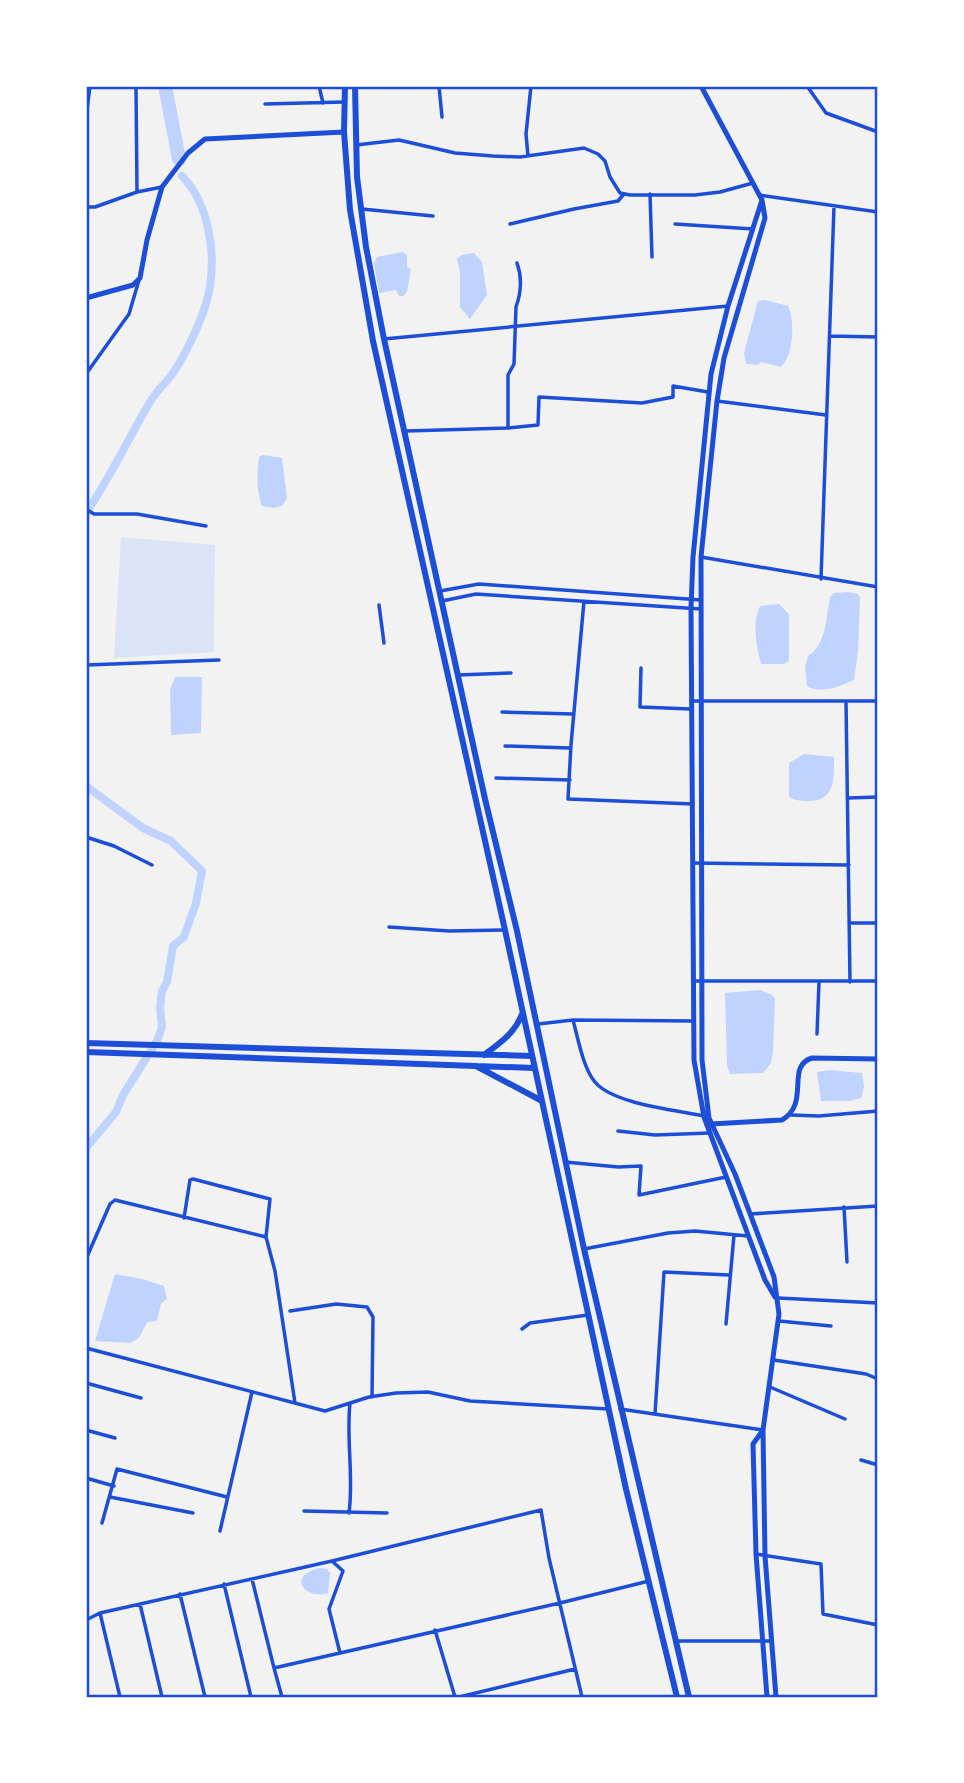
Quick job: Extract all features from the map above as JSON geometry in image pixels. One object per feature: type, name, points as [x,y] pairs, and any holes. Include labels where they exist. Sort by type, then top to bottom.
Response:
[{"type":"main road","points":[[345,86],[344,132],[355,249],[373,341],[609,1409],[677,1697]]},
{"type":"main road","points":[[355,86],[354,145],[360,209],[384,339],[584,1249],[689,1697]]},
{"type":"main road","points":[[701,86],[753,183],[765,212],[765,223],[724,358],[701,557],[702,1060],[708,1121],[735,1174],[774,1277],[779,1321],[764,1430],[765,1556],[776,1697]]},
{"type":"main road","points":[[86,298],[129,286],[140,278],[147,240],[162,187],[188,153],[205,139],[218,136],[344,132]]},
{"type":"main road","points":[[760,198],[714,356],[694,557],[691,608],[694,1060],[710,1133],[765,1280],[776,1298]]},
{"type":"main road","points":[[419,543],[428,541]]},
{"type":"main road","points":[[484,1055],[518,1025],[523,1013]]},
{"type":"main road","points":[[86,1043],[532,1056]]},
{"type":"main road","points":[[86,1052],[534,1068]]},
{"type":"main road","points":[[708,1121],[782,1120],[791,1115],[796,1105],[799,1068],[805,1060],[878,1059]]},
{"type":"main road","points":[[473,1064],[542,1101]]},
{"type":"main road","points":[[764,1430],[753,1444],[756,1554],[766,1697]]},
{"type":"street","points":[[86,118],[90,86]]},
{"type":"street","points":[[136,86],[137,192]]},
{"type":"street","points":[[319,86],[323,103]]},
{"type":"street","points":[[439,86],[442,117]]},
{"type":"street","points":[[528,156],[526,134],[531,86]]},
{"type":"street","points":[[779,86],[800,86]]},
{"type":"street","points":[[807,86],[826,113],[878,132]]},
{"type":"street","points":[[265,104],[344,102]]},
{"type":"street","points":[[354,145],[399,141],[475,155],[528,156],[584,148],[598,154],[605,161],[610,177],[620,193],[624,194],[695,195],[720,192],[753,183]]},
{"type":"street","points":[[86,207],[95,207],[137,192],[162,187]]},
{"type":"street","points":[[510,225],[618,201],[624,194]]},
{"type":"street","points":[[650,194],[652,257]]},
{"type":"street","points":[[760,198],[878,212]]},
{"type":"street","points":[[821,579],[834,206]]},
{"type":"street","points":[[360,209],[433,216]]},
{"type":"street","points":[[675,224],[753,229]]},
{"type":"street","points":[[508,428],[508,375],[514,364],[520,273],[517,263]]},
{"type":"street","points":[[87,371],[129,314],[140,278]]},
{"type":"street","points":[[384,339],[728,306]]},
{"type":"street","points":[[831,336],[878,337]]},
{"type":"street","points":[[404,431],[538,425],[539,397],[642,403],[673,397],[673,386],[710,393]]},
{"type":"street","points":[[717,401],[827,415]]},
{"type":"street","points":[[86,509],[94,513],[137,514],[206,526]]},
{"type":"street","points":[[701,557],[878,587]]},
{"type":"street","points":[[440,592],[479,584],[701,600]]},
{"type":"street","points":[[441,601],[476,594],[701,609]]},
{"type":"street","points":[[584,601],[570,748],[568,799],[693,804]]},
{"type":"street","points":[[379,606],[384,643]]},
{"type":"street","points":[[86,665],[219,660]]},
{"type":"street","points":[[641,668],[640,707],[693,709]]},
{"type":"street","points":[[458,676],[511,673]]},
{"type":"street","points":[[693,701],[878,701]]},
{"type":"street","points":[[846,701],[850,982]]},
{"type":"street","points":[[502,712],[573,714]]},
{"type":"street","points":[[505,746],[570,748]]},
{"type":"street","points":[[496,778],[569,780]]},
{"type":"street","points":[[848,799],[878,797]]},
{"type":"street","points":[[86,837],[114,845],[152,865]]},
{"type":"street","points":[[693,863],[849,865]]},
{"type":"street","points":[[849,923],[878,923]]},
{"type":"street","points":[[389,927],[449,931],[505,930]]},
{"type":"street","points":[[694,981],[878,981]]},
{"type":"street","points":[[817,1034],[819,982]]},
{"type":"street","points":[[573,1020],[581,1052],[595,1082],[615,1096],[708,1121]]},
{"type":"street","points":[[536,1024],[573,1020],[694,1021]]},
{"type":"street","points":[[791,1115],[819,1116],[878,1111]]},
{"type":"street","points":[[618,1131],[655,1135],[710,1133]]},
{"type":"street","points":[[565,1162],[618,1167],[641,1166],[639,1195],[728,1177]]},
{"type":"street","points":[[184,1218],[190,1180],[270,1199],[266,1237],[275,1271],[295,1403]]},
{"type":"street","points":[[86,1259],[110,1204],[115,1200],[266,1237]]},
{"type":"street","points":[[750,1214],[878,1206]]},
{"type":"street","points":[[844,1208],[847,1262]]},
{"type":"street","points":[[584,1249],[668,1233],[695,1231],[748,1236]]},
{"type":"street","points":[[726,1325],[734,1235]]},
{"type":"street","points":[[655,1414],[664,1272],[729,1275]]},
{"type":"street","points":[[776,1298],[878,1303]]},
{"type":"street","points":[[290,1311],[337,1304],[368,1307],[373,1317],[372,1397]]},
{"type":"street","points":[[522,1329],[530,1323],[588,1315]]},
{"type":"street","points":[[779,1321],[831,1326]]},
{"type":"street","points":[[86,1348],[325,1411],[372,1397],[428,1392],[470,1401],[609,1409]]},
{"type":"street","points":[[773,1360],[866,1374],[878,1379]]},
{"type":"street","points":[[86,1384],[141,1398]]},
{"type":"street","points":[[770,1387],[845,1419]]},
{"type":"street","points":[[220,1531],[252,1392]]},
{"type":"street","points":[[349,1513],[350,1403]]},
{"type":"street","points":[[621,1409],[764,1430]]},
{"type":"street","points":[[86,1430],[115,1438]]},
{"type":"street","points":[[861,1460],[878,1465]]},
{"type":"street","points":[[102,1523],[117,1469],[227,1497]]},
{"type":"street","points":[[86,1478],[114,1486]]},
{"type":"street","points":[[110,1497],[193,1513]]},
{"type":"street","points":[[86,1620],[100,1613],[180,1593],[332,1561],[541,1510],[559,1603],[582,1697]]},
{"type":"street","points":[[304,1511],[387,1513]]},
{"type":"street","points":[[756,1554],[821,1564],[823,1614],[878,1625]]},
{"type":"street","points":[[332,1561],[343,1571],[329,1609],[340,1653]]},
{"type":"street","points":[[252,1578],[282,1697]]},
{"type":"street","points":[[274,1668],[649,1581]]},
{"type":"street","points":[[224,1584],[251,1697]]},
{"type":"street","points":[[180,1593],[205,1697]]},
{"type":"street","points":[[140,1604],[162,1697]]},
{"type":"street","points":[[100,1613],[120,1697]]},
{"type":"street","points":[[435,1630],[457,1697],[575,1669]]},
{"type":"street","points":[[675,1641],[771,1641]]},
{"type":"shaded area","points":[[121,537],[215,545],[214,652],[114,658]]},
{"type":"water","points":[[402,252],[407,255],[407,267],[411,269],[407,292],[403,296],[399,296],[396,290],[379,293],[374,263],[377,257]]},
{"type":"water","points":[[474,253],[482,262],[487,295],[470,319],[460,307],[460,272],[457,259],[461,255]]},
{"type":"water","points":[[765,300],[788,306],[790,312],[791,346],[781,367],[761,362],[758,365],[746,364],[744,353],[758,301]]},
{"type":"water","points":[[263,455],[282,458],[287,498],[282,506],[262,506],[257,476],[259,457]]},
{"type":"water","points":[[834,593],[858,594],[860,598],[854,680],[831,689],[812,689],[807,686],[805,667],[808,656],[819,645],[822,637],[830,597]]},
{"type":"water","points":[[779,604],[789,614],[789,661],[784,664],[761,664],[756,634],[760,606]]},
{"type":"water","points":[[175,677],[202,677],[201,733],[171,735],[170,690]]},
{"type":"water","points":[[804,754],[834,757],[832,786],[819,800],[802,801],[789,797],[789,763]]},
{"type":"water","points":[[760,990],[775,999],[771,1063],[763,1073],[730,1074],[727,1065],[725,993]]},
{"type":"water","points":[[829,1070],[862,1073],[864,1087],[861,1098],[821,1101],[817,1072]]},
{"type":"water","points":[[115,1274],[164,1286],[167,1298],[161,1304],[157,1321],[147,1322],[139,1338],[130,1343],[95,1341]]},
{"type":"water","points":[[327,1569],[330,1573],[328,1593],[312,1593],[302,1586],[301,1581],[310,1571]]},
{"type":"waterway","points":[[165,86],[179,159]]},
{"type":"waterway","points":[[86,513],[152,398],[178,365],[194,336],[206,305],[212,265],[209,232],[199,202],[182,176]]},
{"type":"waterway","points":[[86,786],[143,828],[171,841],[202,871],[196,903],[184,937],[173,946],[167,982],[162,991],[162,1027],[157,1041],[123,1095],[116,1112],[86,1148]]}]
